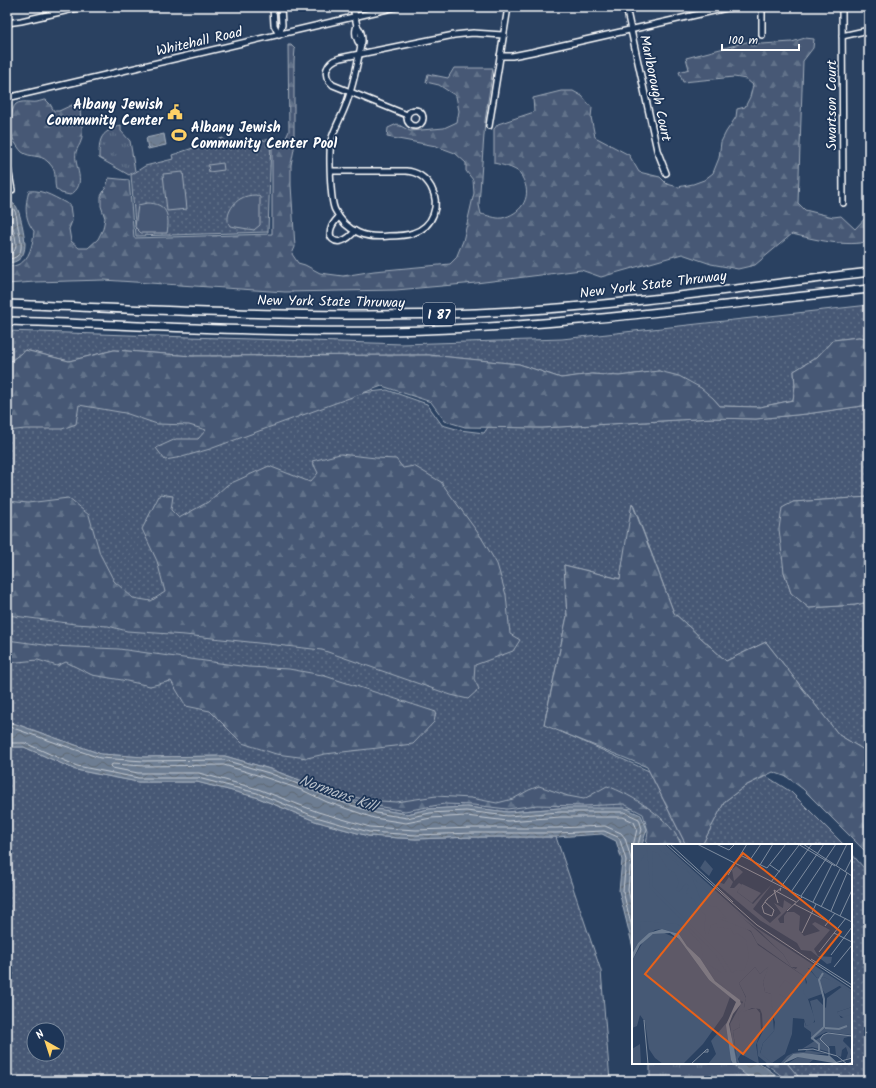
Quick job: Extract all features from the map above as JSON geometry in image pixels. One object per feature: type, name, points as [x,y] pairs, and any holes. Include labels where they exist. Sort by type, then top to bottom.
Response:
[{"type":"highway","name":"New York State Thruway","points":[[7,304],[272,314],[388,315],[470,313],[592,305],[869,272]]},
{"type":"highway","name":"New York State Thruway","points":[[7,321],[272,330],[388,331],[442,329],[578,320],[869,289]]},
{"type":"street","points":[[7,23],[17,22],[69,8],[82,7]]},
{"type":"street","points":[[273,7],[274,25],[279,35]]},
{"type":"street","points":[[279,35],[282,25],[281,7]]},
{"type":"street","points":[[331,171],[412,172],[421,175],[434,193],[435,205],[433,216],[427,225],[417,232],[406,235],[375,236],[365,235],[355,231],[339,217],[334,207],[332,200],[331,171],[332,140],[350,92],[362,40],[360,29],[357,26],[354,17],[353,7]]},
{"type":"street","name":"Whitehall Road","points":[[7,98],[396,7]]},
{"type":"street","points":[[489,126],[508,7]]},
{"type":"street","name":"Marlborough Court","points":[[626,7],[657,150],[666,173]]},
{"type":"street","points":[[500,56],[512,56],[532,52],[731,7]]},
{"type":"street","points":[[762,7],[762,35]]},
{"type":"street","name":"Swartson Court","points":[[842,7],[843,203]]},
{"type":"street","points":[[842,36],[869,30]]},
{"type":"street","points":[[407,115],[331,84],[326,76],[326,70],[335,60],[457,34],[473,33],[503,35]]},
{"type":"street","points":[[7,163],[12,190]]},
{"type":"street","points":[[339,217],[330,228],[330,233],[334,240],[338,242],[343,241],[355,231]]},
{"type":"green space","points":[[805,38],[814,39],[813,48],[803,61],[798,203],[805,210],[833,217],[841,216],[855,229],[869,214],[869,241],[851,244],[820,240],[792,234],[755,265],[738,269],[711,264],[682,254],[601,277],[581,270],[476,283],[396,290],[285,292],[104,280],[7,284],[7,266],[16,265],[25,260],[32,246],[34,231],[28,222],[26,212],[29,191],[45,193],[70,205],[72,221],[69,229],[71,241],[79,248],[88,248],[98,239],[103,229],[105,218],[101,206],[101,196],[109,178],[129,180],[134,238],[272,234],[272,147],[285,140],[289,131],[288,45],[291,45],[295,49],[294,149],[291,165],[291,185],[295,247],[292,254],[298,263],[320,273],[343,276],[374,271],[450,264],[456,258],[463,241],[474,193],[473,180],[466,171],[466,163],[455,153],[436,146],[387,137],[388,128],[397,124],[410,131],[444,128],[457,122],[459,111],[456,96],[439,85],[426,82],[428,74],[448,78],[454,68],[493,68],[485,121],[479,205],[481,214],[502,218],[514,213],[523,205],[526,188],[520,173],[504,165],[494,163],[494,129],[498,124],[534,112],[533,98],[561,91],[573,91],[582,96],[592,108],[591,117],[595,137],[629,155],[639,172],[660,177],[667,184],[678,187],[693,184],[704,180],[713,173],[719,158],[721,142],[736,117],[737,109],[745,107],[750,97],[753,85],[746,79],[734,77],[683,82],[679,72],[689,69],[686,58],[747,42],[762,44],[792,42]]},
{"type":"green space","points":[[46,100],[54,111],[59,111],[74,104],[79,107],[80,110],[82,137],[76,152],[79,186],[76,191],[70,195],[61,193],[56,189],[55,175],[51,165],[41,157],[28,155],[22,152],[18,148],[12,136],[12,115],[16,104],[21,102]]},
{"type":"green space","points":[[121,125],[121,131],[130,141],[135,171],[129,175],[99,158],[102,136],[109,130]]},
{"type":"green space","points":[[223,138],[226,148],[271,139],[268,232],[136,236],[131,175],[145,166],[173,159],[172,155]]},
{"type":"green space","points":[[223,163],[224,170],[209,172],[208,165]]},
{"type":"green space","points":[[183,172],[187,209],[167,211],[163,174]]},
{"type":"green space","points":[[256,195],[260,197],[260,225],[254,230],[230,226],[228,222],[228,215],[234,204],[244,197]]},
{"type":"green space","points":[[147,203],[159,205],[166,212],[168,221],[167,233],[141,233],[135,227],[138,205]]},
{"type":"green space","points":[[869,305],[869,339],[859,337],[833,340],[817,357],[794,371],[795,386],[793,400],[760,407],[720,406],[713,398],[659,371],[619,376],[592,374],[561,378],[519,364],[429,355],[192,356],[114,350],[69,361],[25,350],[11,361],[304,400],[387,390],[427,404],[442,425],[460,430],[484,433],[488,427],[542,428],[712,418],[756,419],[869,405],[869,497],[793,502],[784,572],[791,593],[809,608],[855,605],[869,602],[869,753],[839,735],[766,642],[726,661],[674,613],[633,504],[620,579],[564,565],[567,616],[544,724],[649,771],[686,844],[681,844],[680,840],[650,809],[560,808],[508,812],[467,807],[429,809],[407,814],[375,809],[330,794],[305,782],[270,769],[225,756],[144,757],[101,754],[7,722],[7,331],[402,344],[562,339]]},
{"type":"green space","points":[[859,337],[869,339],[869,405],[806,414],[756,419],[712,418],[542,428],[465,427],[445,421],[431,402],[382,386],[210,449],[165,460],[156,448],[176,439],[198,439],[206,430],[189,425],[157,424],[125,413],[79,405],[76,424],[62,429],[25,429],[7,431],[7,364],[25,350],[69,361],[114,350],[192,356],[429,355],[519,364],[561,378],[592,374],[619,376],[659,371],[679,376],[701,388],[720,406],[760,407],[793,400],[795,386],[794,371],[817,357],[833,340]]},
{"type":"green space","points":[[340,454],[396,459],[403,468],[414,466],[441,482],[481,537],[497,564],[506,595],[510,634],[520,640],[513,651],[475,665],[474,679],[479,689],[468,699],[451,695],[322,650],[185,635],[127,631],[108,626],[75,624],[7,615],[7,501],[28,503],[68,498],[89,515],[100,554],[114,581],[133,598],[151,601],[165,592],[157,561],[142,529],[160,494],[173,496],[171,510],[179,518],[208,502],[227,485],[269,466],[310,482],[318,473],[312,461]]},
{"type":"green space","points":[[869,497],[869,602],[855,605],[809,608],[791,593],[784,572],[779,529],[782,508],[793,502]]},
{"type":"green space","points":[[632,503],[674,613],[726,661],[766,642],[839,735],[869,753],[869,855],[803,789],[787,777],[773,772],[745,786],[725,801],[703,844],[686,844],[647,767],[544,725],[567,616],[564,565],[620,579]]},
{"type":"green space","points":[[7,640],[52,646],[119,649],[248,667],[289,669],[322,675],[436,712],[434,722],[413,744],[325,754],[307,758],[276,754],[242,743],[210,711],[186,706],[171,681],[150,686],[92,675],[66,662],[57,666],[38,660],[7,663]]},
{"type":"green space","points":[[7,747],[24,747],[76,770],[138,782],[197,782],[256,797],[315,821],[368,836],[416,839],[556,837],[601,971],[610,1081],[7,1081]]},
{"type":"green space","points":[[766,776],[791,792],[843,844],[703,844],[725,801],[745,786]]},
{"type":"green space","points":[[539,786],[568,796],[584,799],[607,786],[628,795],[650,809],[669,826],[677,836],[681,844],[646,844],[648,831],[643,814],[624,804],[584,806],[537,805],[507,809],[473,805],[444,804],[405,811],[376,806],[342,796],[332,791],[366,800],[396,802],[436,796],[471,798],[497,803],[513,799]]},
{"type":"green space","points":[[852,854],[869,874],[869,1081],[802,1081],[788,1064],[852,1064]]},
{"type":"green space","points":[[650,1064],[741,1064],[762,1081],[650,1081]]},
{"type":"green space","points":[[766,1064],[788,1064],[802,1081],[788,1081]]},
{"type":"water","points":[[164,134],[166,145],[148,149],[146,138]]},
{"type":"water","points":[[7,203],[14,204],[18,209],[25,244],[24,252],[20,258],[11,263],[7,263]]},
{"type":"water","points":[[7,722],[10,722],[101,754],[144,757],[225,756],[270,769],[305,782],[330,794],[377,809],[407,814],[429,809],[467,807],[508,812],[560,808],[625,808],[641,815],[647,829],[642,844],[632,844],[632,944],[619,891],[622,860],[616,841],[602,834],[556,837],[416,839],[368,836],[315,821],[256,797],[197,782],[138,782],[76,770],[24,747],[7,747]]},
{"type":"water","points":[[732,1064],[761,1064],[784,1081],[753,1081]]},
{"type":"place","name":"Albany Jewish Community Center","points":[[175,112]]},
{"type":"place","name":"Albany Jewish Community Center Pool","points":[[179,135]]},
{"type":"water label","name":"Normans Kill","points":[[338,793]]}]
